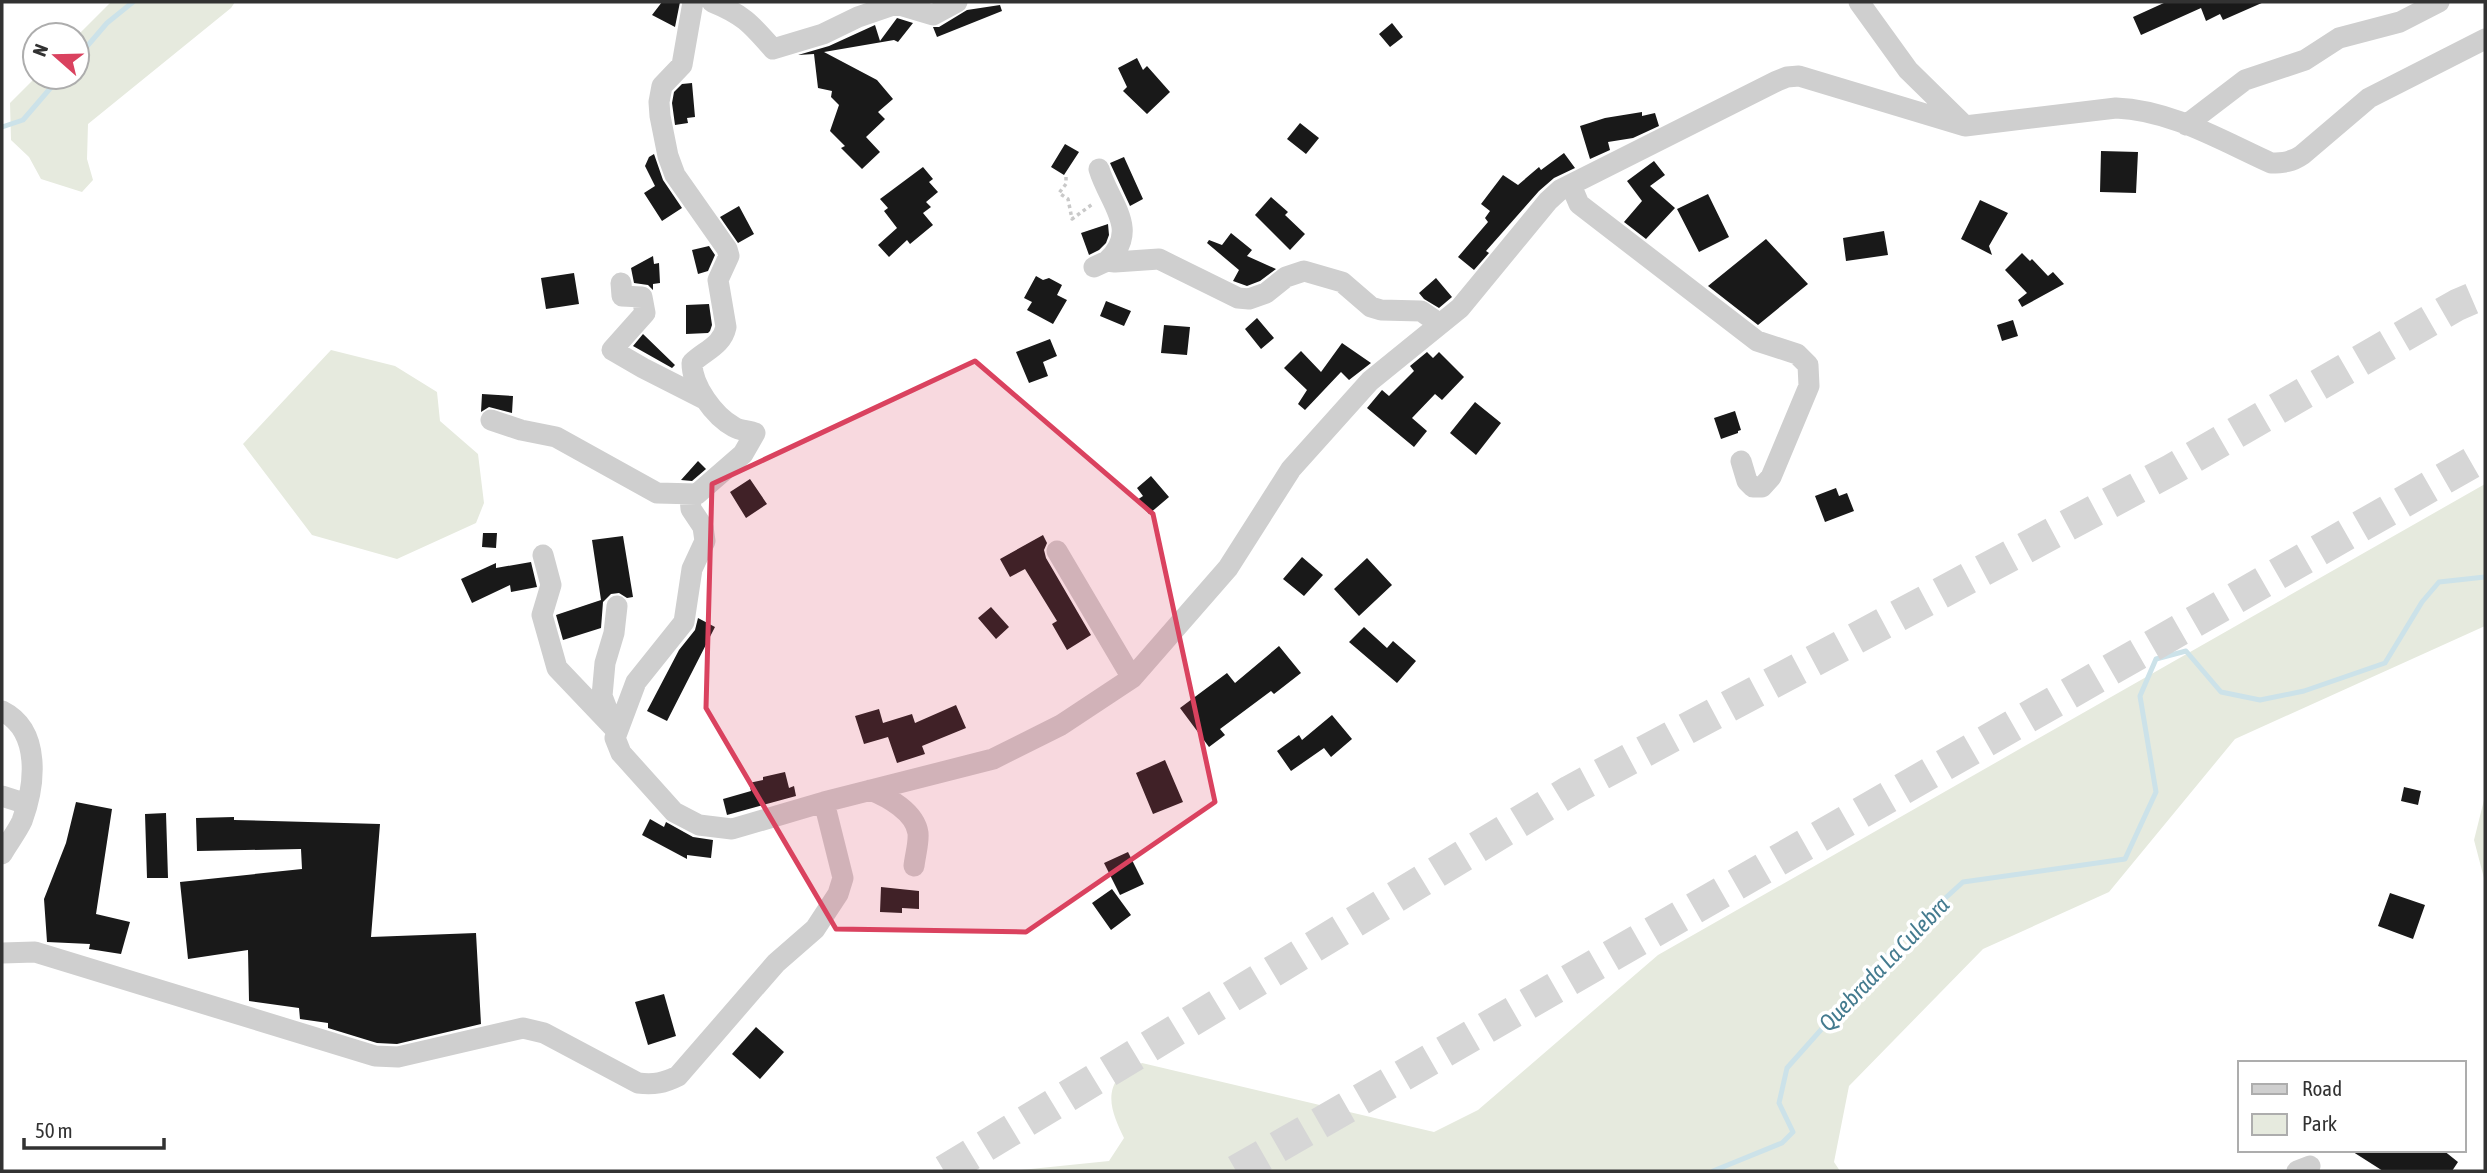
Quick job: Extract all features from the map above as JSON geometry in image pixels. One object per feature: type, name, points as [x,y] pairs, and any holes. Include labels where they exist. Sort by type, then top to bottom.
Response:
[{"type":"street","points":[[693,2],[682,65],[662,86],[659,102],[668,156],[675,175],[727,249],[729,256],[718,280],[726,327],[724,335],[692,363],[693,376],[719,416],[731,426],[755,433],[743,454],[690,497],[689,504],[703,527],[705,541],[692,569],[684,622],[636,682],[615,738],[621,753],[674,812],[699,825],[732,829],[824,802],[993,759],[1061,725],[1132,678],[1228,568],[1303,454],[1370,381],[1460,308],[1548,201],[1571,185],[1787,77],[1799,76],[1965,126],[2116,108],[2140,109],[2186,125],[2272,163],[2293,160],[2369,98],[2485,39]]},
{"type":"street","points":[[712,2],[735,11],[750,23],[773,49],[822,34],[858,17],[896,4],[933,15],[957,2]]},
{"type":"street","points":[[1859,2],[1908,70],[1965,126]]},
{"type":"street","points":[[2186,125],[2245,80],[2305,60],[2339,38],[2400,22],[2439,2]]},
{"type":"street","points":[[1099,169],[1122,219],[1123,234],[1117,252],[1100,264],[1159,259],[1245,299],[1266,293],[1286,276],[1304,271],[1342,282],[1371,307],[1422,312],[1440,324]]},
{"type":"street","points":[[1571,185],[1579,204],[1746,333],[1757,341],[1797,354],[1808,365],[1809,386],[1771,477],[1762,487],[1753,487],[1747,481],[1741,461]]},
{"type":"street","points":[[621,284],[622,296],[642,297],[645,313],[612,350],[708,401]]},
{"type":"street","points":[[491,420],[556,437],[657,494],[697,494]]},
{"type":"street","points":[[1057,551],[1132,678]]},
{"type":"street","points":[[543,555],[551,585],[542,615],[557,668],[616,730]]},
{"type":"street","points":[[616,730],[602,696],[605,663],[614,634],[617,606]]},
{"type":"street","points":[[2,711],[17,720],[26,735],[32,760],[33,782],[21,823],[2,854]]},
{"type":"street","points":[[870,790],[888,797],[913,820],[918,833],[914,866]]},
{"type":"street","points":[[2,796],[27,804]]},
{"type":"street","points":[[3,950],[35,952],[386,1058],[523,1028],[534,1029],[638,1083],[653,1085],[678,1076],[776,963],[815,929],[838,894],[843,878],[824,802]]},
{"type":"path","points":[[1066,177],[1066,184],[1059,193],[1068,199],[1072,219],[1109,195]]},
{"type":"highlighted area","points":[[975,361],[1153,514],[1215,802],[1026,932],[836,929],[706,708],[712,484]]},
{"type":"green space","points":[[111,2],[235,2],[88,124],[87,159],[93,180],[82,192],[41,179],[29,157],[11,140],[10,103],[22,91],[91,91],[91,22]]},
{"type":"green space","points":[[331,350],[395,366],[437,392],[440,421],[478,454],[484,503],[476,523],[397,559],[312,535],[243,444]]},
{"type":"green space","points":[[2485,484],[2485,626],[2235,739],[2109,892],[1983,949],[1849,1086],[1834,1162],[1840,1171],[1010,1171],[1109,1161],[1124,1138],[1112,1108],[1114,1085],[1120,1076],[1142,1063],[1434,1132],[1478,1110],[1658,955]]},
{"type":"green space","points":[[2485,796],[2485,882],[2474,840]]},
{"type":"building","points":[[662,2],[680,2],[675,27],[652,15]]},
{"type":"building","points":[[2166,2],[2264,2],[2223,20],[2220,14],[2206,21],[2201,8],[2141,35],[2133,17]]},
{"type":"building","points":[[1000,5],[1002,11],[937,37],[933,27],[939,27],[967,10]]},
{"type":"building","points":[[897,18],[913,23],[898,42],[894,40],[824,52],[877,80],[893,99],[878,112],[885,119],[866,137],[880,152],[862,169],[841,148],[845,146],[830,131],[839,105],[831,97],[832,91],[818,88],[814,54],[798,55],[829,46],[875,25],[880,41]]},
{"type":"building","points":[[1392,23],[1403,37],[1390,47],[1379,34]]},
{"type":"building","points":[[1137,58],[1143,70],[1147,66],[1170,92],[1147,114],[1123,91],[1127,87],[1118,68]]},
{"type":"building","points":[[692,83],[695,117],[687,118],[688,123],[675,125],[672,103],[674,92],[682,84]]},
{"type":"building","points":[[1642,112],[1642,116],[1655,113],[1659,126],[1633,138],[1608,142],[1610,150],[1590,159],[1580,126],[1605,118]]},
{"type":"building","points":[[1300,123],[1319,138],[1306,154],[1287,139]]},
{"type":"building","points":[[1065,144],[1079,152],[1064,175],[1051,167]]},
{"type":"building","points":[[2101,151],[2138,152],[2136,193],[2100,192]]},
{"type":"building","points":[[1564,153],[1575,168],[1554,178],[1539,191],[1486,251],[1489,253],[1474,270],[1458,257],[1488,222],[1485,218],[1490,211],[1481,204],[1503,175],[1518,185],[1539,167],[1541,170]]},
{"type":"building","points":[[654,154],[663,180],[682,208],[662,221],[644,193],[655,186],[645,166],[649,157]]},
{"type":"building","points":[[1124,157],[1143,199],[1130,206],[1110,163]]},
{"type":"building","points":[[1654,161],[1665,175],[1650,186],[1675,208],[1646,239],[1624,222],[1642,201],[1627,181]]},
{"type":"building","points":[[923,167],[933,179],[929,182],[938,192],[926,202],[931,207],[923,213],[933,225],[910,244],[907,240],[889,257],[878,245],[897,228],[884,211],[888,208],[880,199]]},
{"type":"building","points":[[1708,194],[1729,237],[1699,252],[1677,209]]},
{"type":"building","points":[[1271,197],[1288,212],[1285,215],[1305,234],[1290,250],[1255,215]]},
{"type":"building","points":[[1980,200],[2008,213],[1989,246],[1992,255],[1961,239]]},
{"type":"building","points":[[739,206],[754,234],[738,243],[720,217]]},
{"type":"building","points":[[1108,224],[1109,235],[1106,243],[1089,255],[1081,233]]},
{"type":"building","points":[[1884,231],[1888,255],[1846,261],[1843,238]]},
{"type":"building","points":[[1231,233],[1252,250],[1247,256],[1276,269],[1260,281],[1247,286],[1233,281],[1239,270],[1207,243],[1209,240],[1222,245]]},
{"type":"building","points":[[1766,239],[1808,284],[1758,325],[1708,286]]},
{"type":"building","points":[[709,246],[715,255],[708,271],[698,274],[692,250]]},
{"type":"building","points":[[2022,253],[2030,261],[2032,259],[2048,276],[2053,272],[2064,284],[2022,307],[2018,300],[2027,293],[2005,270]]},
{"type":"building","points":[[653,256],[654,264],[659,263],[660,283],[653,284],[653,290],[648,285],[634,283],[631,268]]},
{"type":"building","points":[[574,273],[579,304],[546,309],[541,278]]},
{"type":"building","points":[[1036,276],[1043,280],[1049,278],[1062,285],[1057,295],[1067,300],[1053,324],[1027,310],[1032,302],[1024,298]]},
{"type":"building","points":[[1436,278],[1452,297],[1439,308],[1419,293]]},
{"type":"building","points":[[1106,301],[1131,311],[1124,326],[1100,316]]},
{"type":"building","points":[[709,304],[712,325],[710,331],[686,334],[686,305]]},
{"type":"building","points":[[1257,318],[1274,338],[1261,349],[1245,329]]},
{"type":"building","points":[[2013,320],[2018,336],[2002,341],[1997,325]]},
{"type":"building","points":[[1164,325],[1190,327],[1187,355],[1161,353]]},
{"type":"building","points":[[643,334],[675,365],[672,368],[633,346]]},
{"type":"building","points":[[1050,339],[1057,356],[1043,362],[1048,376],[1029,383],[1016,352]]},
{"type":"building","points":[[1342,343],[1371,363],[1349,380],[1341,372],[1305,410],[1298,404],[1307,390],[1284,368],[1301,351],[1321,372]]},
{"type":"building","points":[[1427,352],[1433,358],[1439,352],[1464,377],[1442,400],[1435,394],[1412,418],[1427,431],[1414,447],[1367,408],[1382,390],[1389,396],[1414,371],[1410,366]]},
{"type":"building","points":[[482,394],[513,396],[512,413],[489,407],[481,412]]},
{"type":"building","points":[[1475,402],[1501,423],[1476,455],[1450,433]]},
{"type":"building","points":[[1735,411],[1741,430],[1721,439],[1714,418]]},
{"type":"building","points":[[698,461],[706,469],[692,481],[681,480]]},
{"type":"building","points":[[1151,476],[1169,497],[1149,514],[1137,500],[1143,496],[1137,488]]},
{"type":"building","points":[[750,479],[767,504],[746,518],[730,492]]},
{"type":"building","points":[[1836,488],[1839,496],[1847,493],[1854,511],[1825,522],[1815,496]]},
{"type":"building","points":[[483,533],[497,533],[496,548],[482,547]]},
{"type":"building","points":[[1043,535],[1047,543],[1044,550],[1046,558],[1091,635],[1067,650],[1052,624],[1057,621],[1025,569],[1010,577],[1000,559]]},
{"type":"building","points":[[623,536],[633,597],[611,594],[603,602],[601,628],[563,640],[556,615],[601,600],[592,540]]},
{"type":"building","points":[[1302,557],[1323,575],[1304,596],[1283,579]]},
{"type":"building","points":[[1367,558],[1392,585],[1359,616],[1334,589]]},
{"type":"building","points":[[531,562],[537,587],[511,592],[510,585],[472,603],[461,579],[496,563],[496,568]]},
{"type":"building","points":[[991,607],[1009,627],[996,639],[978,618]]},
{"type":"building","points":[[698,618],[715,627],[667,721],[647,711],[679,650],[695,630]]},
{"type":"building","points":[[1364,627],[1387,648],[1393,641],[1416,661],[1397,683],[1349,642]]},
{"type":"building","points":[[1279,646],[1301,673],[1274,694],[1271,691],[1220,729],[1225,735],[1209,747],[1180,708],[1227,673],[1235,683]]},
{"type":"building","points":[[956,705],[966,728],[922,746],[925,754],[897,763],[888,737],[864,744],[855,716],[879,709],[883,723],[912,714],[915,723]]},
{"type":"building","points":[[1332,715],[1352,739],[1331,757],[1324,748],[1291,771],[1277,751],[1299,735],[1302,740]]},
{"type":"building","points":[[1165,760],[1183,802],[1153,814],[1136,773]]},
{"type":"building","points":[[785,772],[789,788],[794,786],[796,796],[727,815],[723,799],[751,791],[749,783]]},
{"type":"building","points":[[2404,787],[2421,791],[2418,805],[2401,801]]},
{"type":"building","points":[[76,802],[112,809],[96,914],[130,922],[121,954],[89,949],[90,944],[47,942],[44,899],[66,843]]},
{"type":"building","points":[[166,813],[168,878],[147,878],[145,814]]},
{"type":"building","points":[[234,817],[234,820],[380,824],[371,937],[476,933],[481,1024],[397,1044],[377,1043],[328,1028],[328,1023],[300,1019],[299,1008],[249,1001],[248,950],[188,959],[180,882],[302,869],[301,849],[197,851],[196,818]]},
{"type":"building","points":[[650,819],[664,827],[666,822],[693,837],[713,840],[711,858],[687,855],[687,859],[642,835]]},
{"type":"building","points":[[1128,852],[1144,884],[1120,895],[1104,863]]},
{"type":"building","points":[[881,887],[919,891],[919,909],[902,908],[902,913],[880,912]]},
{"type":"building","points":[[1112,889],[1131,915],[1111,930],[1092,903]]},
{"type":"building","points":[[2390,893],[2425,905],[2413,939],[2378,926]]},
{"type":"building","points":[[664,994],[676,1036],[648,1045],[635,1002]]},
{"type":"building","points":[[756,1027],[784,1052],[760,1079],[732,1054]]},
{"type":"building","points":[[2353,1152],[2446,1152],[2458,1162],[2452,1171],[2383,1171]]},
{"type":"waterway","points":[[91,42],[107,23],[133,2]]},
{"type":"waterway","points":[[2,127],[23,120],[48,91]]},
{"type":"waterway","name":"Quebrada La Culebra","points":[[1713,1171],[1782,1143],[1793,1132],[1779,1103],[1787,1068],[1908,932],[1963,882],[2125,859],[2156,792],[2140,696],[2156,659],[2186,651],[2221,692],[2260,700],[2304,691],[2385,663],[2422,602],[2439,582],[2485,577]]},
{"type":"tunnel","points":[[944,1171],[1570,791],[2171,470],[2457,305],[2485,293]]},
{"type":"tunnel","points":[[1236,1171],[2485,455]]}]
